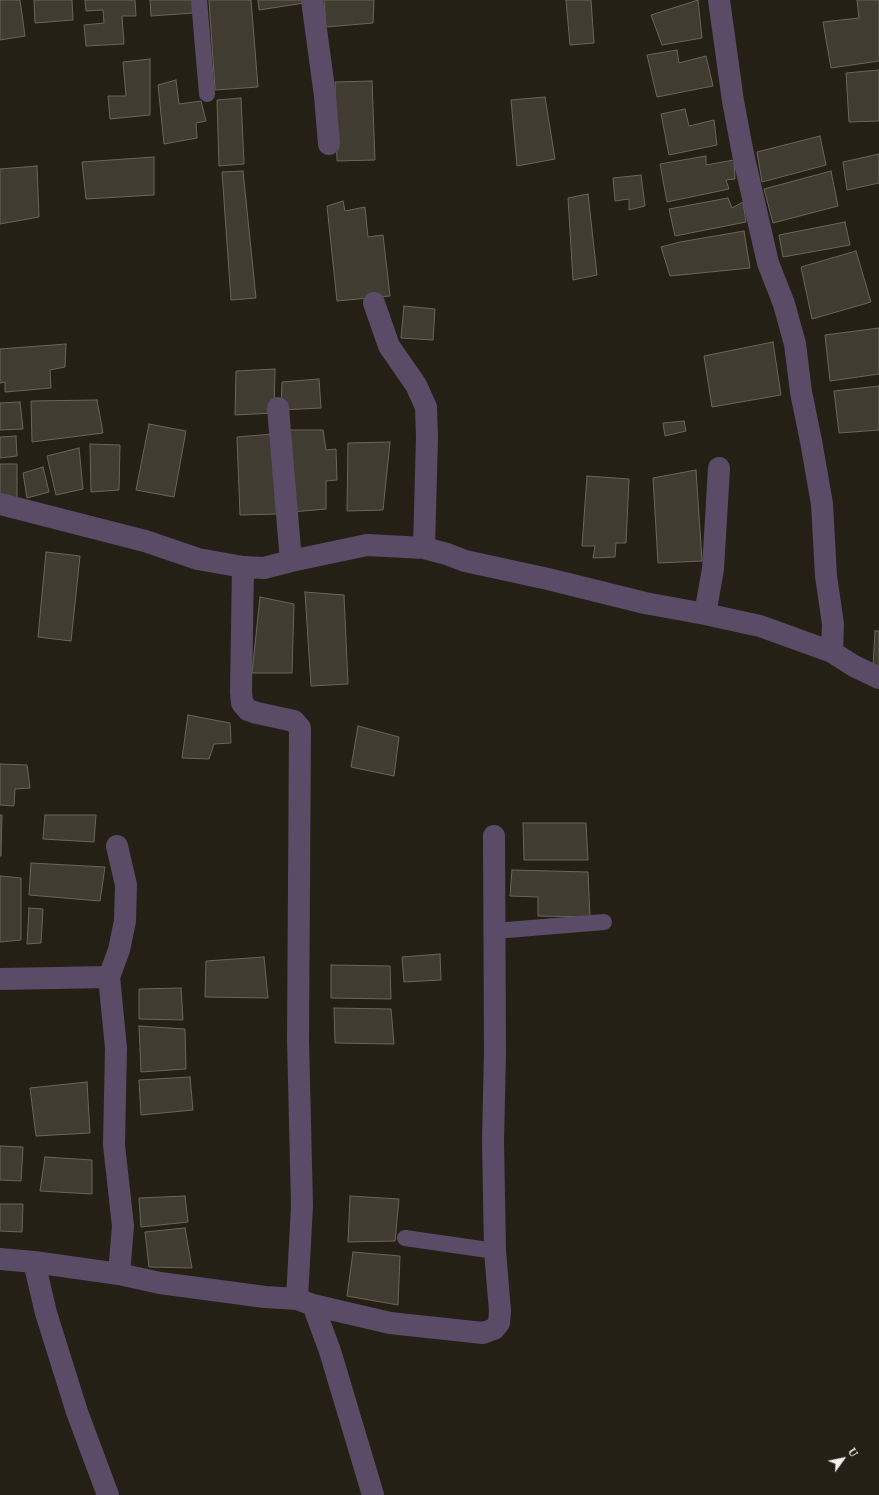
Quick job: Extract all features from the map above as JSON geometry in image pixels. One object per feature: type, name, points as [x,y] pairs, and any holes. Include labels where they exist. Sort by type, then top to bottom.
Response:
[{"type":"street","points":[[312,0],[325,96],[329,144]]},
{"type":"street","points":[[719,0],[733,101],[743,154],[768,263],[784,304],[796,344],[801,392],[822,504],[826,576],[833,624],[832,652]]},
{"type":"street","points":[[374,303],[389,346],[416,385],[426,407],[427,437],[424,548]]},
{"type":"street","points":[[278,408],[291,561]]},
{"type":"street","points":[[705,614],[713,569],[719,468]]},
{"type":"street","points":[[0,504],[146,541],[198,559],[243,567],[264,568],[367,545],[424,548],[447,554],[465,561],[548,579],[645,603],[760,626],[832,652],[854,666],[879,678]]},
{"type":"street","points":[[243,567],[242,703],[248,710],[257,713],[294,720],[300,728],[298,1039],[305,1302],[330,1351],[373,1495]]},
{"type":"street","points":[[0,1259],[34,1262],[119,1274],[168,1284],[305,1302],[390,1323],[483,1333],[494,1330],[499,1323],[500,1311],[495,1250],[493,1141],[495,1052],[494,836]]},
{"type":"street","points":[[117,846],[126,885],[125,921],[119,950],[109,978],[116,1048],[114,1145],[122,1226],[119,1274]]},
{"type":"street","points":[[0,979],[109,978]]},
{"type":"street","points":[[34,1262],[46,1313],[77,1412],[108,1495]]},
{"type":"lane","points":[[199,0],[207,94]]},
{"type":"lane","points":[[495,931],[604,922]]},
{"type":"lane","points":[[406,1238],[495,1250]]},
{"type":"building","points":[[0,0],[20,0],[25,36],[0,40]]},
{"type":"building","points":[[34,0],[72,0],[73,20],[35,23]]},
{"type":"building","points":[[85,0],[135,0],[136,16],[122,16],[124,44],[86,46],[84,25],[104,23],[103,10],[86,11]]},
{"type":"building","points":[[150,0],[193,0],[194,13],[151,16]]},
{"type":"building","points":[[209,0],[251,0],[258,87],[215,90]]},
{"type":"building","points":[[258,0],[304,0],[304,3],[259,10]]},
{"type":"building","points":[[324,0],[374,0],[373,23],[326,27]]},
{"type":"building","points":[[566,0],[591,0],[594,43],[570,45]]},
{"type":"building","points":[[698,0],[702,38],[662,45],[651,15]]},
{"type":"building","points":[[857,0],[879,0],[879,61],[831,68],[823,22],[859,18]]},
{"type":"building","points":[[677,50],[679,63],[706,56],[713,86],[657,97],[647,55]]},
{"type":"building","points":[[150,59],[150,115],[110,119],[108,96],[126,96],[123,62]]},
{"type":"building","points":[[879,70],[879,121],[849,122],[846,73]]},
{"type":"building","points":[[176,80],[179,104],[201,101],[206,121],[196,123],[197,138],[164,144],[158,85]]},
{"type":"building","points":[[372,81],[375,160],[337,161],[335,82]]},
{"type":"building","points":[[545,97],[555,159],[517,166],[511,100]]},
{"type":"building","points":[[241,98],[244,164],[219,166],[217,100]]},
{"type":"building","points":[[685,109],[689,126],[714,120],[717,145],[669,155],[661,114]]},
{"type":"building","points":[[820,136],[826,165],[762,182],[757,152]]},
{"type":"building","points":[[879,154],[879,183],[847,190],[843,162]]},
{"type":"building","points":[[706,156],[706,165],[734,160],[735,179],[726,180],[729,189],[667,202],[660,164]]},
{"type":"building","points":[[154,157],[154,195],[86,199],[82,162]]},
{"type":"building","points":[[37,166],[39,217],[0,224],[0,169]]},
{"type":"building","points":[[243,171],[256,298],[231,300],[222,172]]},
{"type":"building","points":[[831,171],[838,206],[773,223],[764,189]]},
{"type":"building","points":[[641,175],[645,206],[629,210],[629,199],[615,201],[613,178]]},
{"type":"building","points":[[588,194],[597,275],[573,280],[568,198]]},
{"type":"building","points":[[728,198],[732,208],[743,202],[746,222],[675,236],[669,209]]},
{"type":"building","points":[[343,201],[345,211],[365,207],[368,237],[383,235],[390,296],[337,301],[327,206]]},
{"type":"building","points":[[845,222],[850,245],[783,257],[779,235]]},
{"type":"building","points":[[744,231],[750,268],[670,276],[661,247],[680,242]]},
{"type":"building","points":[[856,251],[871,302],[812,319],[801,267]]},
{"type":"building","points":[[404,306],[435,309],[433,340],[401,338]]},
{"type":"building","points":[[879,328],[879,374],[830,381],[825,335]]},
{"type":"building","points":[[773,342],[781,395],[712,407],[704,356]]},
{"type":"building","points":[[66,344],[65,367],[50,370],[51,388],[5,392],[5,382],[0,383],[0,349]]},
{"type":"building","points":[[275,369],[274,413],[235,415],[236,371]]},
{"type":"building","points":[[319,379],[321,408],[281,410],[282,382]]},
{"type":"building","points":[[879,386],[879,430],[839,433],[834,391]]},
{"type":"building","points":[[97,400],[103,433],[32,442],[31,401]]},
{"type":"building","points":[[20,402],[23,429],[0,430],[0,403]]},
{"type":"building","points":[[684,421],[686,431],[665,436],[663,423]]},
{"type":"building","points":[[149,424],[186,431],[174,497],[136,490]]},
{"type":"building","points":[[288,430],[323,430],[326,450],[336,449],[337,480],[326,481],[326,509],[292,512]]},
{"type":"building","points":[[273,434],[279,514],[240,515],[237,437]]},
{"type":"building","points":[[16,436],[17,456],[0,458],[0,437]]},
{"type":"building","points":[[390,442],[383,510],[347,511],[348,443]]},
{"type":"building","points":[[90,444],[120,445],[119,490],[91,492]]},
{"type":"building","points":[[79,448],[83,489],[56,495],[47,456]]},
{"type":"building","points":[[0,464],[17,464],[17,499],[0,498]]},
{"type":"building","points":[[43,467],[49,492],[27,498],[23,473]]},
{"type":"building","points":[[696,470],[702,561],[658,563],[653,478]]},
{"type":"building","points":[[587,476],[629,479],[626,543],[616,543],[615,557],[593,558],[595,546],[582,546]]},
{"type":"building","points":[[46,552],[80,556],[71,641],[38,637]]},
{"type":"building","points":[[305,592],[344,595],[348,684],[311,686]]},
{"type":"building","points":[[260,597],[294,604],[292,673],[252,673]]},
{"type":"building","points":[[875,631],[879,631],[879,667],[873,667]]},
{"type":"building","points":[[188,715],[230,723],[231,743],[214,744],[209,759],[182,758]]},
{"type":"building","points":[[358,726],[399,737],[394,776],[351,767]]},
{"type":"building","points":[[0,764],[27,765],[30,788],[15,789],[14,806],[0,805]]},
{"type":"building","points":[[0,815],[2,815],[1,856],[0,856]]},
{"type":"building","points":[[45,815],[96,815],[94,842],[43,839]]},
{"type":"building","points":[[523,823],[586,823],[588,860],[524,860]]},
{"type":"building","points":[[31,863],[105,867],[100,901],[29,895]]},
{"type":"building","points":[[512,870],[588,872],[590,917],[538,916],[538,897],[510,896]]},
{"type":"building","points":[[0,876],[21,878],[21,940],[0,942]]},
{"type":"building","points":[[29,908],[43,909],[41,943],[27,944]]},
{"type":"building","points":[[440,954],[441,980],[404,982],[402,957]]},
{"type":"building","points":[[264,957],[268,998],[205,997],[206,961]]},
{"type":"building","points":[[331,965],[390,966],[391,999],[331,998]]},
{"type":"building","points":[[181,988],[183,1020],[139,1019],[139,989]]},
{"type":"building","points":[[334,1008],[391,1009],[394,1044],[335,1043]]},
{"type":"building","points":[[139,1026],[185,1029],[186,1069],[141,1072]]},
{"type":"building","points":[[190,1077],[193,1110],[141,1115],[139,1080]]},
{"type":"building","points":[[87,1082],[90,1133],[36,1136],[30,1088]]},
{"type":"building","points":[[0,1146],[23,1147],[21,1181],[0,1180]]},
{"type":"building","points":[[45,1157],[92,1160],[92,1194],[40,1191]]},
{"type":"building","points":[[185,1196],[188,1222],[141,1227],[139,1198]]},
{"type":"building","points":[[350,1196],[399,1199],[395,1241],[348,1242]]},
{"type":"building","points":[[0,1204],[23,1204],[22,1232],[0,1231]]},
{"type":"building","points":[[185,1228],[192,1268],[149,1267],[145,1232]]},
{"type":"building","points":[[353,1252],[400,1256],[398,1305],[347,1296]]}]
